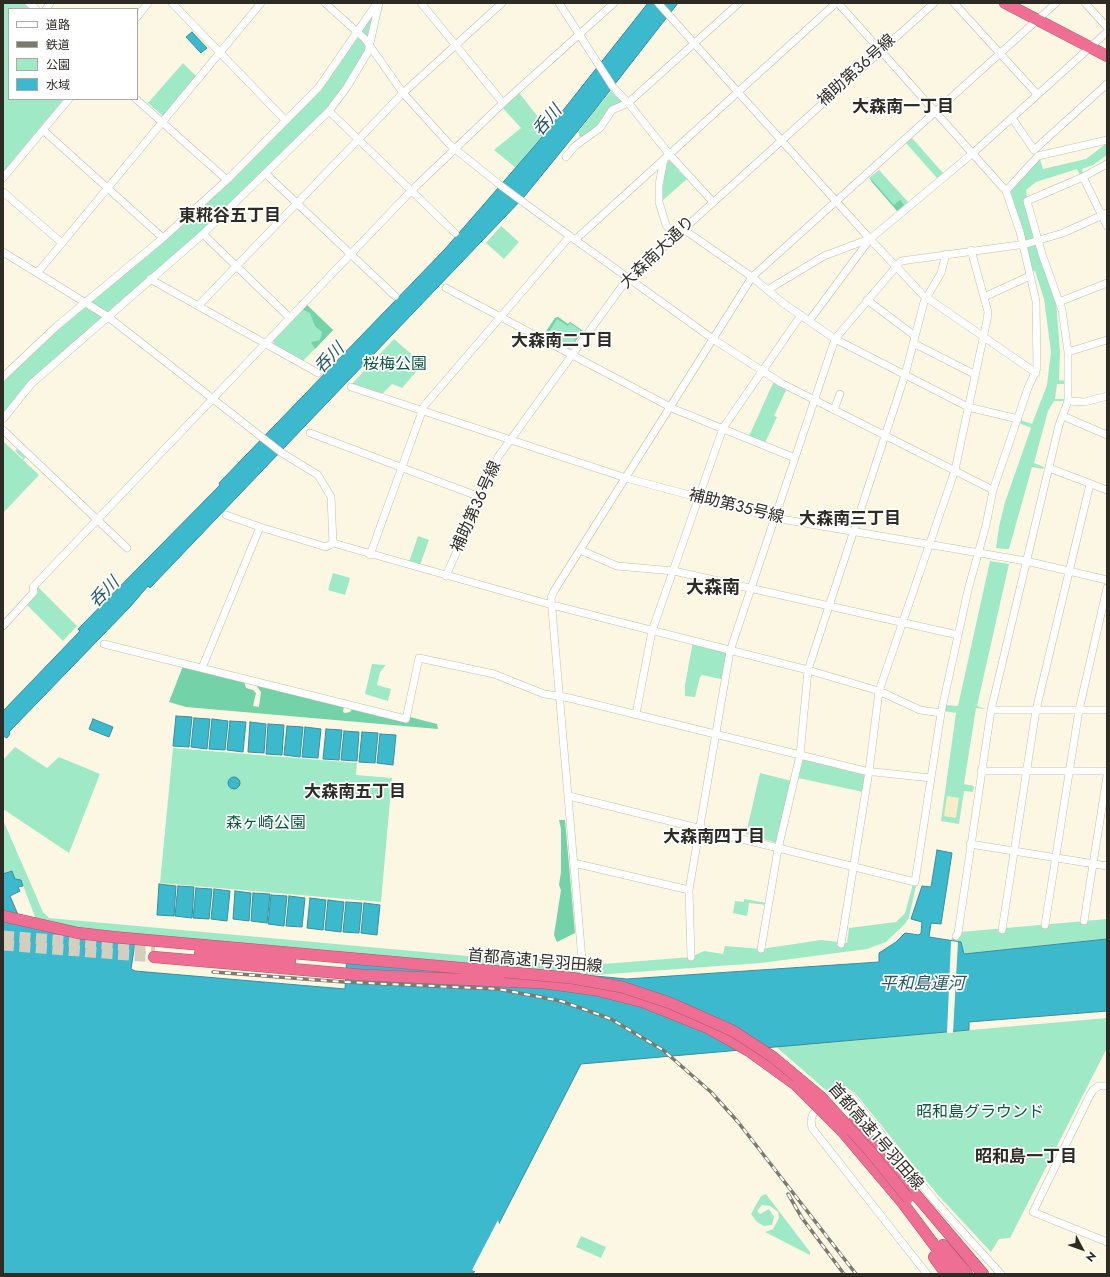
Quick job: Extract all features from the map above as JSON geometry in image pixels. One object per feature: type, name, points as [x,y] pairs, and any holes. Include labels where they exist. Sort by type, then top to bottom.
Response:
[{"type":"highway","points":[[1006,3],[1107,56]]},
{"type":"highway","points":[[3,916],[78,933],[113,937],[506,972]]},
{"type":"highway","name":"首都高速1号羽田線","points":[[155,953],[290,965],[395,977],[545,983],[620,995],[687,1019],[749,1051],[796,1085],[842,1131],[966,1274]]},
{"type":"highway","name":"首都高速1号羽田線","points":[[290,965],[506,972],[597,982],[622,987],[670,1003],[713,1021],[753,1044],[812,1088],[840,1116],[869,1150],[927,1230],[956,1274]]},
{"type":"highway","points":[[812,1088],[841,1110],[865,1134],[914,1194],[983,1274]]},
{"type":"highway","points":[[842,1131],[946,1274]]},
{"type":"street","points":[[138,16],[148,3]]},
{"type":"street","points":[[172,3],[285,120]]},
{"type":"street","points":[[38,272],[261,3]]},
{"type":"street","points":[[325,3],[358,32],[370,46],[402,92],[454,148],[500,185],[713,339],[762,370],[814,400],[994,490]]},
{"type":"street","points":[[3,377],[84,301],[163,238],[227,180],[319,87],[378,3]]},
{"type":"street","points":[[3,419],[30,384],[104,314],[150,279],[203,234],[329,111],[347,87],[368,52],[378,3]]},
{"type":"street","points":[[421,3],[503,103]]},
{"type":"street","points":[[198,306],[237,267],[402,92],[502,3]]},
{"type":"street","points":[[559,3],[578,36],[613,88],[628,103],[666,157],[713,202]]},
{"type":"street","points":[[3,626],[34,592],[33,587],[97,519],[454,148],[614,3]]},
{"type":"street","points":[[658,3],[836,202],[925,296],[1036,373]]},
{"type":"street","points":[[566,157],[576,146],[600,128],[612,110],[628,103],[739,3]]},
{"type":"street","points":[[370,555],[421,411],[427,402],[501,316],[573,238],[666,157],[837,3],[1006,191],[1024,244],[1036,301],[1038,354],[1036,373],[1028,388],[994,490],[958,635],[941,714],[915,882],[569,796]]},
{"type":"street","name":"補助第36号線","points":[[782,140],[880,50],[934,3]]},
{"type":"street","points":[[954,3],[1037,94]]},
{"type":"street","points":[[583,971],[551,598],[554,591],[752,277],[1056,3]]},
{"type":"street","points":[[1085,3],[1107,27]]},
{"type":"street","points":[[809,321],[870,239],[973,153],[1107,32]]},
{"type":"street","points":[[1006,191],[1036,153],[1107,84]]},
{"type":"street","points":[[3,178],[68,100]]},
{"type":"street","points":[[137,100],[227,180]]},
{"type":"street","points":[[329,111],[455,233]]},
{"type":"street","points":[[1012,118],[1036,153]]},
{"type":"street","points":[[43,130],[163,238]]},
{"type":"street","name":"大森南大通り","points":[[511,440],[629,278],[782,140]]},
{"type":"street","points":[[1036,153],[1107,140]]},
{"type":"street","points":[[666,157],[659,185],[660,205],[666,225],[675,236]]},
{"type":"street","points":[[956,936],[958,933],[991,710],[1041,497],[1059,425],[1068,400],[1068,352],[1059,302],[1057,300],[1037,241],[1027,204],[1028,199],[1083,177],[1107,164]]},
{"type":"street","points":[[266,174],[395,296]]},
{"type":"street","points":[[1083,177],[1104,215],[1107,226]]},
{"type":"street","points":[[3,192],[62,243]]},
{"type":"street","points":[[691,957],[688,890],[730,651],[835,339],[896,265],[901,261],[971,250],[1024,244],[1037,241],[1104,215]]},
{"type":"street","points":[[683,229],[769,289],[783,303],[835,339],[968,408],[1018,419]]},
{"type":"street","points":[[203,234],[290,318]]},
{"type":"street","points":[[769,289],[824,256],[870,239]]},
{"type":"street","points":[[840,944],[855,868],[870,771],[879,691],[955,470],[988,312],[971,250]]},
{"type":"street","points":[[3,252],[38,272],[104,314],[282,453],[318,474],[330,495],[333,543]]},
{"type":"street","points":[[761,949],[778,849],[800,755],[808,670],[905,375],[925,296],[941,273],[946,254]]},
{"type":"street","points":[[984,297],[1030,276]]},
{"type":"street","points":[[150,279],[318,373]]},
{"type":"street","points":[[1059,302],[1107,283]]},
{"type":"street","points":[[446,288],[670,406],[795,458]]},
{"type":"street","points":[[867,300],[914,340],[974,374]]},
{"type":"street","points":[[636,714],[652,631],[700,498],[723,428],[801,315]]},
{"type":"street","points":[[1068,352],[1107,340]]},
{"type":"street","name":"補助第35号線","points":[[350,387],[626,478],[776,518],[979,552],[1026,561],[1107,580]]},
{"type":"street","points":[[834,410],[840,394]]},
{"type":"street","points":[[1068,400],[1085,402],[1107,396]]},
{"type":"street","points":[[1063,416],[1107,435]]},
{"type":"street","points":[[3,430],[127,548]]},
{"type":"street","points":[[310,433],[480,497]]},
{"type":"street","name":"補助第36号線","points":[[446,576],[498,457],[511,440]]},
{"type":"street","points":[[1049,468],[1107,490]]},
{"type":"street","points":[[1002,930],[1036,710],[1090,484]]},
{"type":"street","points":[[226,515],[326,547],[333,543],[370,555],[552,605],[808,670],[879,691],[920,710],[941,714]]},
{"type":"street","points":[[202,668],[260,527]]},
{"type":"street","points":[[580,550],[617,566],[674,571],[958,635]]},
{"type":"street","points":[[1045,925],[1079,710],[1107,588]]},
{"type":"street","points":[[104,644],[406,719],[419,658],[494,674],[544,694],[559,696],[636,714],[800,755],[870,771],[931,778]]},
{"type":"street","points":[[991,710],[1107,710]]},
{"type":"street","points":[[981,771],[1107,771]]},
{"type":"street","points":[[1084,921],[1107,776]]},
{"type":"street","points":[[970,844],[1107,866]]},
{"type":"street","points":[[574,863],[688,890]]},
{"type":"street","points":[[1107,1086],[1099,1086],[1093,1090],[1033,1212],[1107,1242]]},
{"type":"street","points":[[927,1274],[812,1128],[811,1120],[814,1112],[834,1094],[842,1092],[852,1097],[934,1200],[1001,1274]]},
{"type":"green space","points":[[3,3],[24,3],[30,8],[8,8],[8,100],[63,100],[3,172]]},
{"type":"green space","points":[[376,5],[367,51],[328,110],[254,184],[3,415],[3,380],[9,372],[164,240],[321,89]]},
{"type":"green space","points":[[183,63],[196,76],[163,116],[148,103]]},
{"type":"green space","points":[[517,90],[548,130],[516,168],[494,150],[521,128],[500,105]]},
{"type":"green space","points":[[611,91],[623,103],[598,126],[582,138],[579,136],[579,131]]},
{"type":"green space","points":[[912,138],[943,173],[937,178],[906,143]]},
{"type":"green space","points":[[1107,143],[1107,155],[1093,165],[1082,169],[1083,174],[1080,175],[1077,169],[1036,182],[1026,190],[1036,239],[1025,241],[1010,189],[1039,156],[1043,169],[1086,159]]},
{"type":"green space","points":[[669,160],[687,179],[662,201],[664,175]]},
{"type":"green space","points":[[879,170],[908,202],[898,211],[869,178]]},
{"type":"green space","points":[[872,180],[894,205],[900,200],[904,205],[897,211],[871,181]]},
{"type":"green space","points":[[501,226],[519,242],[504,259],[486,243]]},
{"type":"green space","points":[[1039,244],[1056,301],[1060,352],[1059,380],[1067,381],[1067,384],[1057,384],[1055,399],[1066,399],[1066,401],[1054,401],[1048,411],[1034,463],[1044,467],[1043,469],[1032,467],[1009,549],[996,548],[1005,502],[1031,428],[1019,423],[1020,420],[1032,424],[1047,385],[1051,352],[1044,299],[1035,271],[1031,272],[1025,248]]},
{"type":"green space","points":[[307,305],[333,330],[302,362],[274,346],[273,340]]},
{"type":"green space","points":[[307,305],[333,330],[315,349],[311,342],[320,340],[322,332],[315,326],[310,313],[302,309]]},
{"type":"green space","points":[[558,317],[568,324],[570,322],[583,331],[570,349],[543,336],[555,318]]},
{"type":"green space","points":[[558,317],[568,324],[570,322],[583,331],[575,342],[574,341],[581,331],[570,323],[568,326],[557,319],[546,337],[543,336],[555,318]]},
{"type":"green space","name":"桜梅公園","points":[[394,339],[423,364],[402,388],[392,384],[381,395],[351,385]]},
{"type":"green space","points":[[774,381],[787,388],[774,416],[777,417],[765,443],[749,436]]},
{"type":"green space","points":[[4,442],[22,459],[23,458],[15,451],[17,449],[26,457],[23,460],[39,475],[4,512]]},
{"type":"green space","points":[[418,536],[429,540],[420,565],[409,562]]},
{"type":"green space","points":[[990,561],[1009,564],[977,706],[986,709],[976,708],[964,784],[974,786],[973,792],[964,791],[959,824],[941,821],[956,713],[944,711],[945,705],[958,706]]},
{"type":"green space","points":[[333,573],[350,578],[345,595],[328,590]]},
{"type":"green space","points":[[35,584],[77,626],[63,641],[25,603]]},
{"type":"green space","points":[[693,641],[730,651],[725,680],[702,675],[700,677],[695,697],[685,696],[685,685]]},
{"type":"green space","points":[[372,664],[386,665],[380,672],[377,685],[391,689],[388,701],[365,694]]},
{"type":"green space","points":[[183,666],[244,681],[246,688],[253,690],[256,693],[253,706],[259,707],[261,692],[255,684],[344,705],[343,712],[345,713],[350,712],[353,708],[409,721],[410,717],[437,724],[438,729],[186,707],[169,702]]},
{"type":"green space","points":[[15,747],[47,768],[59,757],[100,774],[69,853],[3,809],[3,760]]},
{"type":"green space","name":"森ヶ崎公園","points":[[173,748],[357,763],[356,775],[392,778],[381,902],[160,883]]},
{"type":"green space","points":[[802,759],[865,775],[863,792],[798,778]]},
{"type":"green space","points":[[760,773],[792,781],[777,843],[746,834]]},
{"type":"green space","points":[[3,820],[43,912],[49,918],[578,966],[691,957],[704,951],[723,954],[725,946],[761,949],[821,940],[847,943],[849,928],[896,922],[905,913],[913,884],[916,886],[909,917],[905,924],[886,942],[867,949],[761,963],[581,976],[48,926],[37,922],[21,880],[15,879],[12,871],[3,874]]},
{"type":"green space","points":[[559,820],[565,820],[575,933],[557,942],[554,935],[561,890],[559,885],[561,872],[561,829]]},
{"type":"green space","points":[[744,899],[767,903],[767,905],[749,903],[747,916],[733,913],[735,901],[744,902]]},
{"type":"green space","points":[[1107,919],[1107,939],[964,954],[961,942],[951,941],[953,934],[960,937],[961,932]]},
{"type":"green space","name":"昭和島グラウンド","points":[[1107,1018],[1107,1048],[1010,1238],[999,1239],[991,1252],[938,1195],[855,1093],[847,1088],[828,1092],[773,1044],[936,1033]]},
{"type":"green space","points":[[766,1194],[810,1252],[810,1255],[765,1232],[773,1229],[779,1218],[778,1212],[770,1206],[762,1205],[757,1211],[760,1214],[769,1209],[774,1217],[772,1225],[764,1226],[757,1222],[751,1214],[761,1196]]},
{"type":"green space","points":[[581,1236],[606,1247],[601,1258],[576,1247]]},
{"type":"sand","points":[[947,796],[959,798],[956,818],[944,816]]},
{"type":"water","points":[[648,3],[678,3],[594,111],[524,197],[150,588],[148,586],[130,607],[9,732],[10,734],[7,738],[3,736],[3,711],[80,631],[78,629],[220,485],[219,483],[445,249],[538,142]]},
{"type":"water","points":[[192,32],[207,48],[201,53],[186,37]]},
{"type":"water","points":[[176,716],[192,717],[189,747],[173,746]]},
{"type":"water","points":[[194,718],[210,719],[207,749],[191,747]]},
{"type":"water","points":[[93,719],[113,727],[109,737],[89,729]]},
{"type":"water","points":[[212,719],[228,721],[225,750],[209,749]]},
{"type":"water","points":[[230,721],[246,722],[243,752],[227,750]]},
{"type":"water","points":[[250,722],[266,724],[264,753],[248,752]]},
{"type":"water","points":[[268,724],[284,725],[282,755],[266,754]]},
{"type":"water","points":[[287,726],[303,727],[300,757],[284,755]]},
{"type":"water","points":[[305,727],[321,729],[318,758],[302,757]]},
{"type":"water","points":[[326,729],[342,730],[339,760],[323,759]]},
{"type":"water","points":[[344,731],[359,732],[357,761],[341,760]]},
{"type":"water","points":[[362,732],[378,733],[375,763],[359,762]]},
{"type":"water","points":[[380,734],[396,735],[393,765],[377,763]]},
{"type":"water","points":[[234,777],[238,779],[240,783],[238,787],[234,789],[230,787],[228,783],[230,779]]},
{"type":"water","name":"平和島運河","points":[[937,850],[952,853],[941,924],[931,923],[929,937],[961,942],[964,954],[1107,939],[1107,1011],[969,1022],[969,1030],[581,1064],[473,1274],[3,1274],[3,874],[12,871],[15,879],[21,880],[23,886],[18,887],[20,891],[10,896],[22,924],[135,943],[131,969],[135,971],[345,989],[347,953],[627,979],[879,962],[879,953],[896,942],[905,933],[919,935],[921,933],[922,922],[911,919],[922,886],[931,887]]},
{"type":"water","points":[[159,884],[176,886],[174,916],[157,915]]},
{"type":"water","points":[[178,886],[194,887],[192,918],[175,916]]},
{"type":"water","points":[[196,888],[212,889],[209,919],[193,918]]},
{"type":"water","points":[[214,889],[230,891],[227,921],[211,919]]},
{"type":"water","points":[[235,891],[251,893],[249,921],[233,919]]},
{"type":"water","points":[[253,893],[270,894],[267,923],[251,921]]},
{"type":"water","points":[[271,895],[287,896],[284,926],[268,924]]},
{"type":"water","points":[[289,896],[305,898],[302,927],[286,926]]},
{"type":"water","points":[[310,898],[326,900],[323,930],[307,928]]},
{"type":"water","points":[[328,900],[344,902],[341,932],[325,930]]},
{"type":"water","points":[[346,902],[362,903],[359,933],[343,932]]},
{"type":"water","points":[[364,903],[380,905],[377,935],[361,933]]},
{"type":"pier","points":[[951,941],[958,942],[953,1033],[947,1033]]},
{"type":"pier","points":[[498,1220],[500,1228],[477,1272],[472,1270]]},
{"type":"tunnel","points":[[3,936],[155,948]]},
{"type":"tunnel","points":[[3,945],[154,957]]},
{"type":"railway","points":[[213,972],[344,982],[498,989],[561,1001],[611,1019],[663,1050],[711,1092],[738,1122],[856,1274]]},
{"type":"railway","points":[[788,1194],[802,1218],[844,1274]]},
{"type":"district","name":"大森南一丁目","points":[[903,108]]},
{"type":"district","name":"東糀谷五丁目","points":[[230,217]]},
{"type":"district","name":"大森南二丁目","points":[[562,342]]},
{"type":"district","name":"大森南三丁目","points":[[850,520]]},
{"type":"district","name":"大森南","points":[[713,589]]},
{"type":"district","name":"大森南五丁目","points":[[355,793]]},
{"type":"district","name":"大森南四丁目","points":[[714,838]]},
{"type":"district","name":"昭和島一丁目","points":[[1026,1158]]},
{"type":"water label","name":"呑川","points":[[548,121]]},
{"type":"water label","name":"呑川","points":[[330,359]]},
{"type":"water label","name":"呑川","points":[[105,593]]}]
